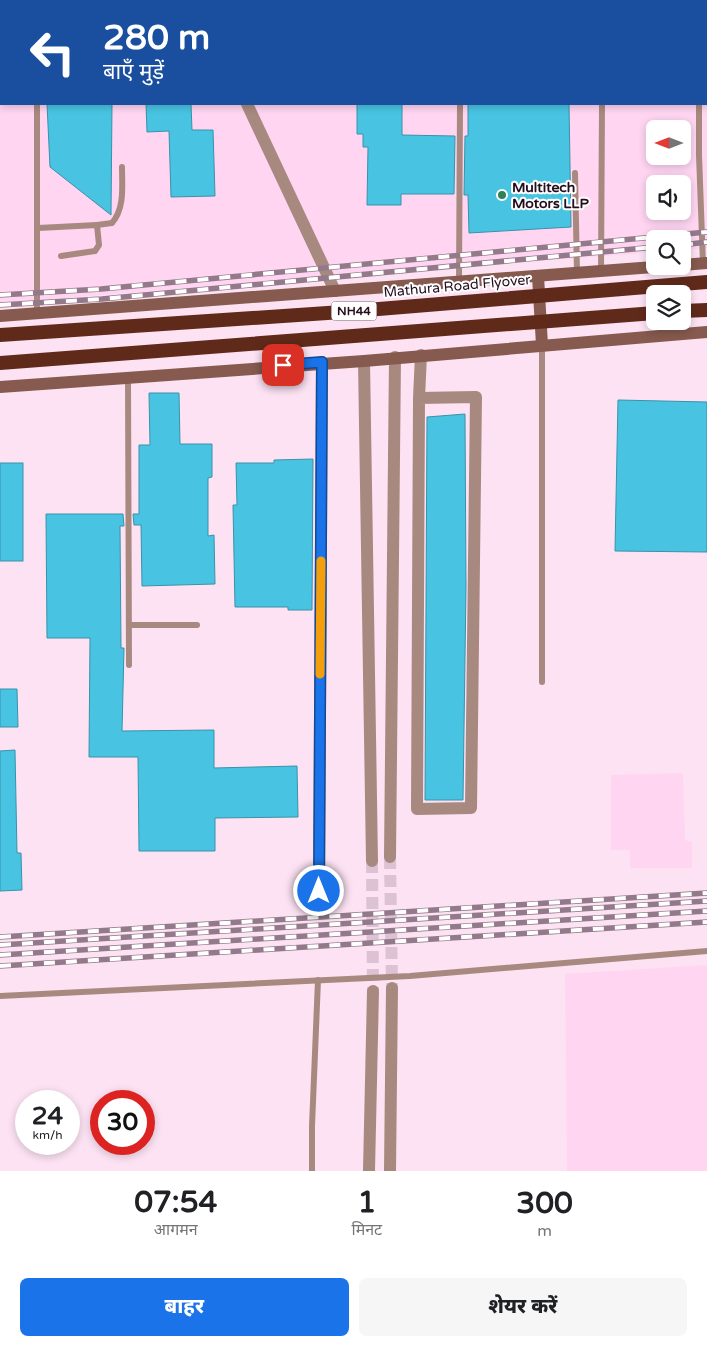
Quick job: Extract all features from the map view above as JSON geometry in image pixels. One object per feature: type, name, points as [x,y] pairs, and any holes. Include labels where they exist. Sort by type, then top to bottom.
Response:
[{"type":"highway","name":"Mathura Road Flyover","points":[[0,335],[342,312],[707,282]]},
{"type":"highway","points":[[691,311],[707,310]]},
{"type":"highway","name":"NH44","points":[[0,363],[646,314]]},
{"type":"main road","points":[[691,264],[705,263]]},
{"type":"main road","points":[[0,316],[646,268]]},
{"type":"main road","points":[[538,276],[542,346]]},
{"type":"main road","points":[[0,387],[707,332]]},
{"type":"street","points":[[247,105],[335,291]]},
{"type":"street","points":[[419,398],[476,397],[471,808],[417,809],[419,398],[421,355]]},
{"type":"street","points":[[390,857],[395,357]]},
{"type":"street","points":[[364,360],[372,861]]},
{"type":"street","points":[[319,891],[322,362]]},
{"type":"street","points":[[390,1171],[392,988]]},
{"type":"street","points":[[369,1171],[373,991]]},
{"type":"lane","points":[[37,105],[37,314]]},
{"type":"lane","points":[[459,282],[460,105]]},
{"type":"lane","points":[[601,271],[602,105]]},
{"type":"lane","points":[[699,105],[699,155],[705,263]]},
{"type":"lane","points":[[38,228],[112,223],[118,217],[121,207],[122,167]]},
{"type":"lane","points":[[575,173],[576,273]]},
{"type":"lane","points":[[61,256],[95,251],[99,244],[97,225]]},
{"type":"lane","points":[[542,346],[542,682]]},
{"type":"lane","points":[[128,377],[129,665]]},
{"type":"lane","points":[[129,625],[197,625]]},
{"type":"lane","points":[[0,996],[410,976],[707,951]]},
{"type":"lane","points":[[312,1171],[318,980]]},
{"type":"shaded area","points":[[0,105],[707,105],[707,248],[691,249],[691,230],[646,230],[646,253],[0,303]]},
{"type":"shaded area","points":[[683,773],[685,840],[692,842],[692,868],[630,868],[630,850],[611,850],[611,775]]},
{"type":"shaded area","points":[[707,965],[707,1171],[567,1171],[565,974]]},
{"type":"building","points":[[47,105],[112,105],[111,215],[50,167]]},
{"type":"building","points":[[146,105],[191,105],[192,130],[213,130],[215,196],[171,197],[169,131],[147,132]]},
{"type":"building","points":[[357,105],[402,105],[402,135],[455,136],[454,194],[401,194],[401,205],[367,205],[368,147],[363,147],[363,134],[357,134]]},
{"type":"building","points":[[468,105],[569,105],[571,227],[469,233],[468,195],[464,195],[465,136],[468,136]]},
{"type":"building","points":[[149,393],[179,393],[180,444],[212,444],[212,477],[208,478],[208,536],[214,535],[215,584],[142,586],[141,525],[134,525],[133,514],[139,514],[139,445],[150,445]]},
{"type":"building","points":[[618,400],[707,402],[707,552],[615,551]]},
{"type":"building","points":[[465,414],[466,587],[463,800],[425,800],[427,417]]},
{"type":"building","points":[[313,459],[312,610],[288,610],[288,607],[235,607],[233,505],[237,505],[236,463],[274,463],[274,460]]},
{"type":"building","points":[[0,463],[23,463],[23,561],[0,561]]},
{"type":"building","points":[[46,514],[123,514],[124,526],[120,526],[121,648],[124,648],[122,731],[214,730],[214,768],[297,766],[298,817],[215,818],[215,851],[139,851],[138,757],[89,757],[90,638],[47,638]]},
{"type":"building","points":[[0,689],[17,689],[18,727],[0,727]]},
{"type":"building","points":[[15,750],[17,853],[21,853],[22,890],[0,891],[0,751]]},
{"type":"tunnel","points":[[390,857],[392,988]]},
{"type":"tunnel","points":[[372,861],[373,991]]},
{"type":"railway","points":[[0,295],[101,289],[707,232]]},
{"type":"railway","points":[[691,244],[707,242]]},
{"type":"railway","points":[[0,305],[102,299],[646,248]]},
{"type":"railway","points":[[0,937],[707,893]]},
{"type":"railway","points":[[0,945],[707,901]]},
{"type":"railway","points":[[0,955],[707,911]]},
{"type":"railway","points":[[0,966],[707,922]]},
{"type":"slow traffic","points":[[320,674],[321,561]]},
{"type":"place","name":"Multitech Motors LLP","points":[[502,195]]},
{"type":"route","points":[[283,365],[322,362],[319,891]]}]
